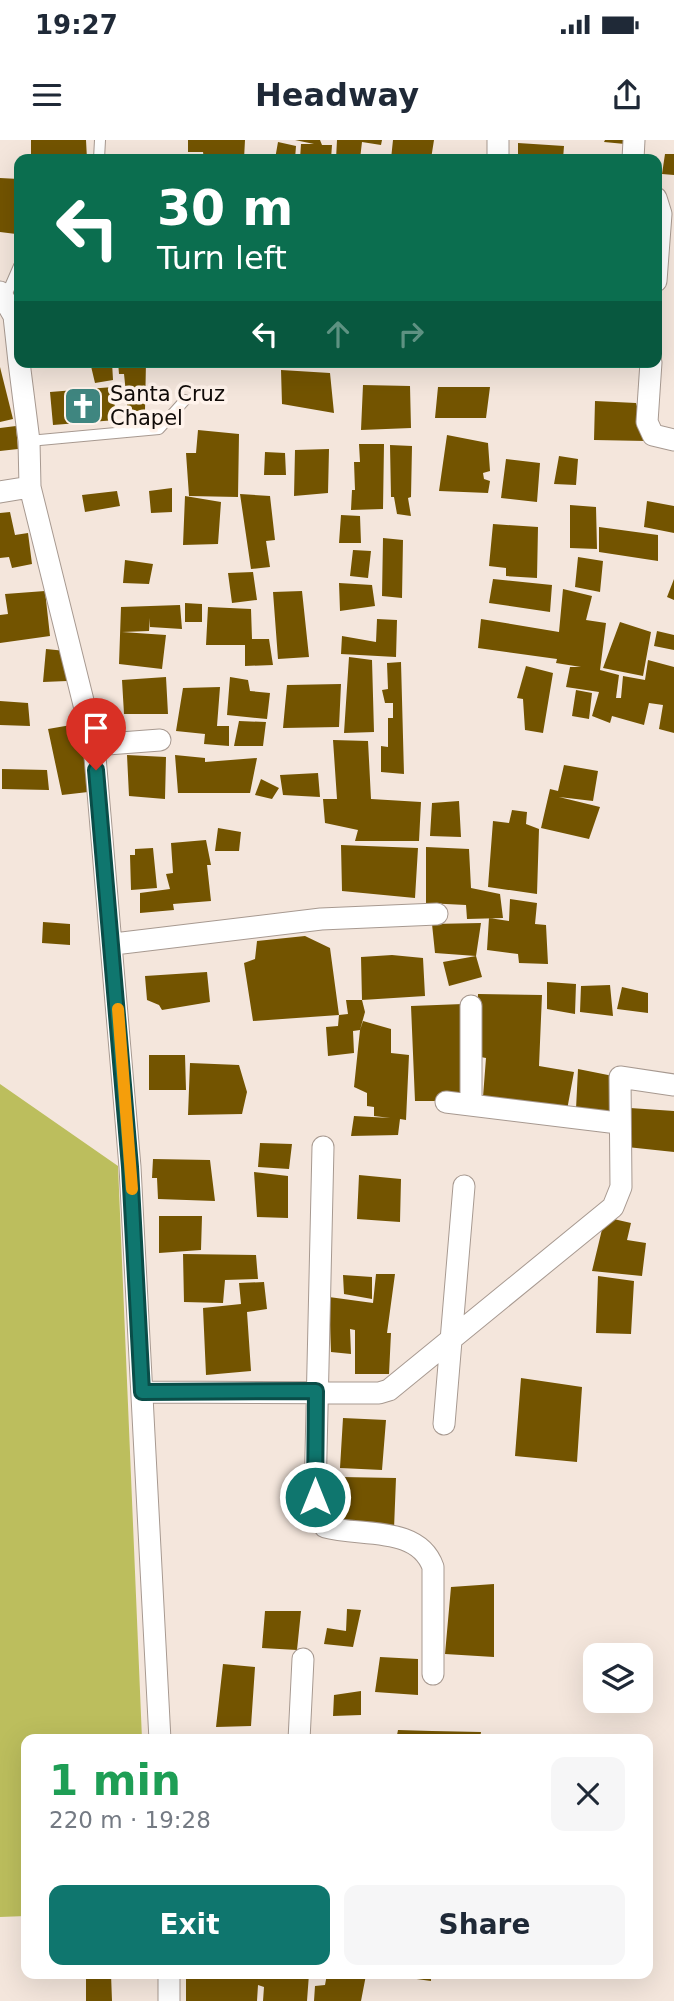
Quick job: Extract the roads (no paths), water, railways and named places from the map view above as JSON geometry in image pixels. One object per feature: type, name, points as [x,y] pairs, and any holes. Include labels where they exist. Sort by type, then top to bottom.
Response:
[{"type":"street","points":[[2,295],[14,316]]},
{"type":"street","points":[[20,368],[29,441],[30,487],[94,745],[114,944],[130,1167],[160,1734]]},
{"type":"street","points":[[651,368],[647,422],[653,435],[674,440]]},
{"type":"street","points":[[0,492],[30,487]]},
{"type":"street","points":[[94,745],[160,740]]},
{"type":"street","points":[[114,944],[321,919],[437,914]]},
{"type":"street","points":[[471,1006],[471,1105]]},
{"type":"street","points":[[142,1392],[384,1392],[613,1207],[621,1187],[618,1123],[620,1077],[674,1085]]},
{"type":"street","points":[[446,1102],[618,1123]]},
{"type":"street","points":[[323,1147],[316,1391],[315,1497],[319,1517],[325,1527],[393,1536],[418,1544],[428,1553],[433,1567],[433,1674]]},
{"type":"street","points":[[444,1424],[464,1186]]},
{"type":"street","points":[[299,1734],[303,1658]]},
{"type":"street","points":[[169,1979],[169,2001]]},
{"type":"lane","points":[[2,295],[14,275]]},
{"type":"lane","points":[[29,441],[159,429],[185,400]]},
{"type":"place","name":"Santa Cruz Chapel","points":[[83,406]]}]
